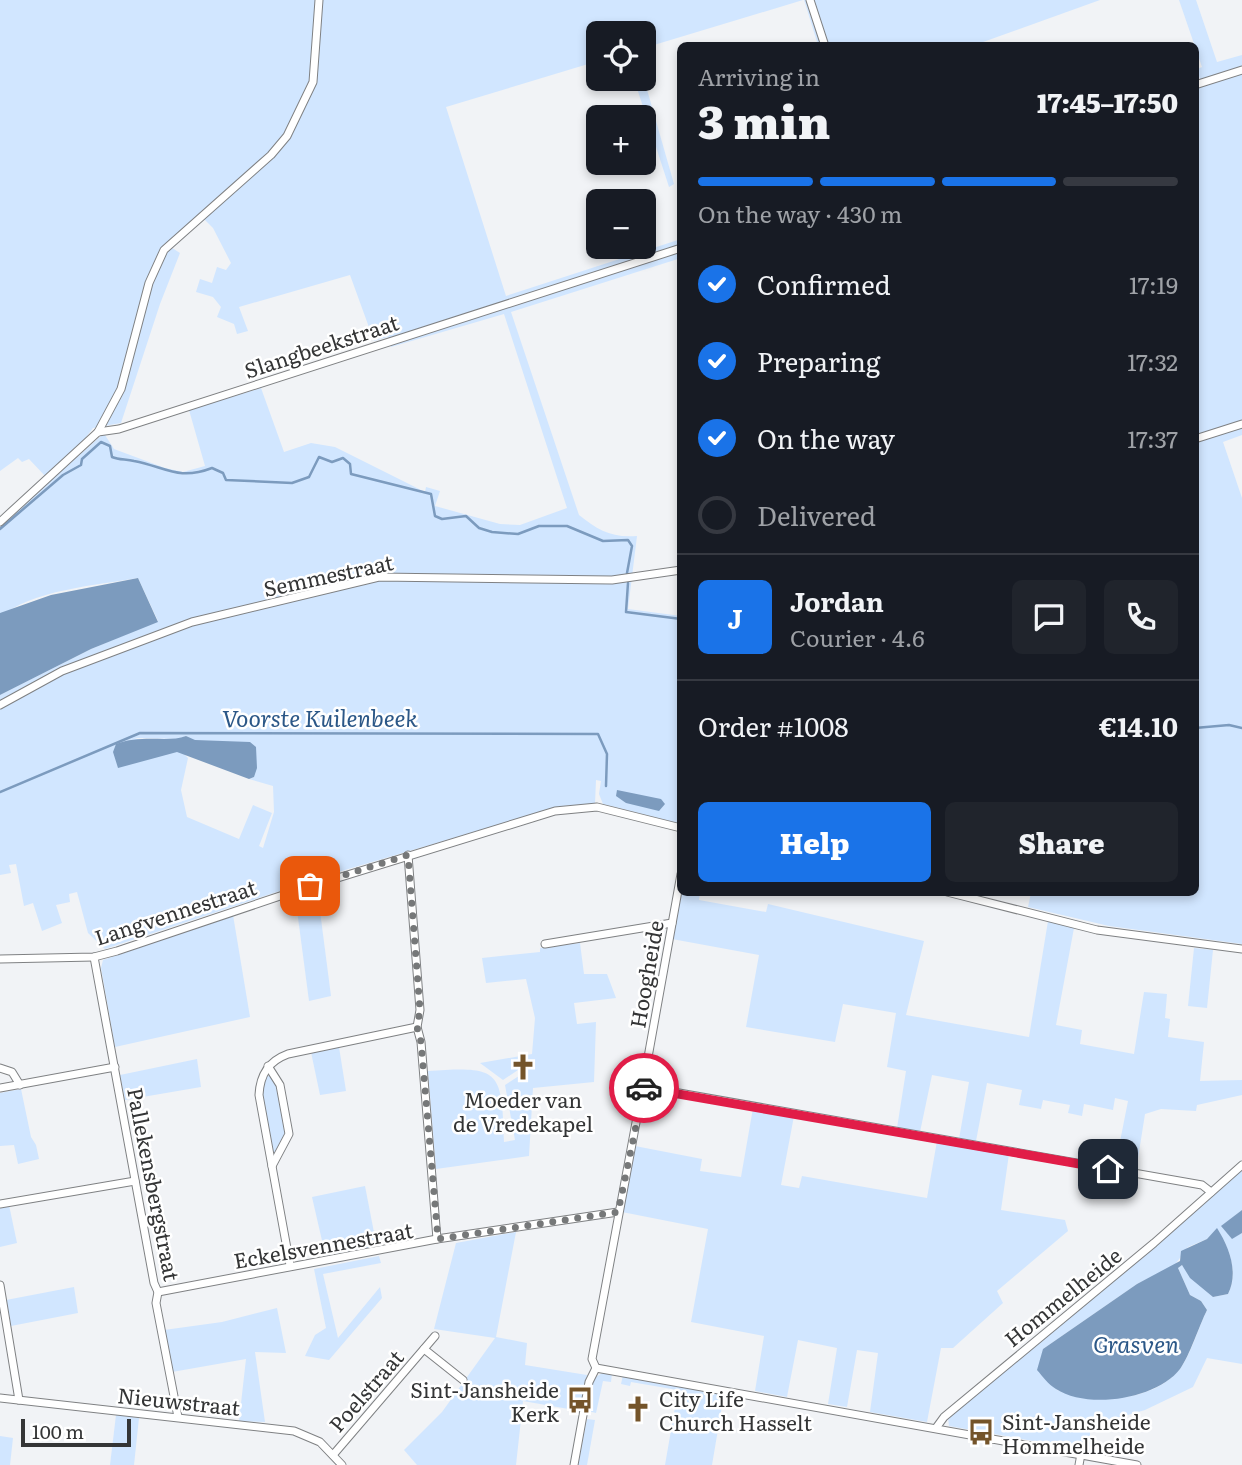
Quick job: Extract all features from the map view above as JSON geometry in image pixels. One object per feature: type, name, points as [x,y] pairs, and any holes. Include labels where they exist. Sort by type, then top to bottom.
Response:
[{"type":"street","points":[[0,522],[99,432],[121,389],[149,283],[164,250],[271,155],[287,136],[313,82],[319,0]]},
{"type":"street","points":[[810,0],[824,42]]},
{"type":"street","points":[[1199,84],[1242,70]]},
{"type":"street","name":"Slangbeekstraat","points":[[99,432],[132,425],[677,249]]},
{"type":"street","points":[[1199,438],[1242,424]]},
{"type":"street","name":"Semmestraat","points":[[0,705],[62,671],[192,622],[379,577],[612,580],[677,571]]},
{"type":"street","name":"Langvennestraat","points":[[0,959],[94,957],[408,855],[577,807],[597,807],[677,827]]},
{"type":"street","points":[[408,855],[420,1010],[417,1027],[421,1042],[438,1239]]},
{"type":"street","name":"Hoogheide","points":[[596,1368],[592,1359],[618,1212],[645,1087],[677,896]]},
{"type":"street","points":[[963,896],[1097,930],[1242,950]]},
{"type":"street","points":[[545,944],[672,923]]},
{"type":"street","name":"Pallekensbergstraat","points":[[94,957],[158,1292],[156,1303],[178,1417]]},
{"type":"street","points":[[290,1265],[259,1095],[262,1074],[268,1066],[288,1054],[417,1027]]},
{"type":"street","points":[[268,1066],[280,1085],[289,1134],[272,1166]]},
{"type":"street","points":[[0,1088],[115,1067]]},
{"type":"street","points":[[0,1068],[12,1072],[20,1085]]},
{"type":"street","points":[[645,1087],[1202,1185],[1211,1192]]},
{"type":"street","name":"Hommelheide","points":[[936,1428],[944,1417],[1242,1165]]},
{"type":"street","points":[[0,1204],[135,1181]]},
{"type":"street","name":"Eckelsvennestraat","points":[[158,1292],[438,1239],[618,1212]]},
{"type":"street","points":[[0,1285],[19,1400]]},
{"type":"street","name":"Poelstraat","points":[[333,1455],[435,1336]]},
{"type":"street","name":"Poelstraat","points":[[424,1349],[463,1380]]},
{"type":"street","points":[[574,1465],[589,1382],[596,1368],[1137,1465]]},
{"type":"street","name":"Nieuwstraat","points":[[0,1398],[294,1431],[320,1442],[342,1465]]},
{"type":"street","points":[[1079,1465],[1081,1454]]},
{"type":"shaded area","points":[[0,0],[803,0],[656,44],[656,21],[586,21],[586,65],[446,107],[506,296],[620,259],[656,259],[656,247],[677,240],[677,259],[511,312],[579,515],[605,532],[620,536],[637,536],[628,609],[677,615],[677,823],[603,804],[599,794],[601,781],[596,780],[595,804],[562,806],[328,875],[105,949],[88,933],[77,892],[69,894],[70,902],[56,905],[62,923],[42,931],[33,903],[24,906],[16,864],[9,865],[11,873],[0,875],[0,695],[91,649],[158,621],[138,578],[46,595],[28,601],[0,618],[0,525],[101,436],[105,435],[114,449],[165,468],[183,472],[205,466],[189,410],[261,388],[284,452],[311,443],[335,447],[425,492],[426,487],[440,491],[435,506],[500,524],[520,525],[567,508],[504,314],[391,347],[388,337],[374,341],[350,275],[239,307],[248,331],[237,334],[234,324],[217,317],[221,307],[213,297],[196,292],[200,279],[212,283],[217,267],[226,270],[231,263],[213,228],[199,214],[166,244],[180,253],[160,304],[121,423],[93,428],[81,444],[46,477],[29,459],[22,462],[18,458],[0,471]],"holes":[[[186,736],[254,777],[249,779],[273,786],[274,812],[263,848],[259,846],[272,813],[253,805],[239,839],[187,817],[181,790],[188,758],[182,752],[134,738],[179,739]]]},
{"type":"shaded area","points":[[804,0],[1100,0],[983,42],[817,42]]},
{"type":"shaded area","points":[[1179,0],[1196,0],[1217,62],[1242,55],[1242,420],[1199,435],[1199,87],[1202,86],[1199,68],[1202,67],[1199,42],[1193,42]]},
{"type":"shaded area","points":[[638,91],[647,91],[651,105],[642,105]]},
{"type":"shaded area","points":[[656,121],[674,184],[669,187],[656,147]]},
{"type":"shaded area","points":[[1242,427],[1242,435],[1223,442],[1242,498],[1242,944],[1109,926],[1028,907],[1030,896],[1199,896],[1199,440]]},
{"type":"shaded area","points":[[317,888],[331,996],[309,1001],[295,895]]},
{"type":"shaded area","points":[[680,896],[700,896],[699,900],[766,912],[768,904],[924,941],[906,1015],[1029,1037],[1048,921],[1074,928],[1056,1025],[1082,1030],[1080,1044],[1134,1054],[1144,992],[1167,994],[1165,1018],[1170,1019],[1168,1037],[1204,1042],[1200,1081],[1242,1080],[1242,1095],[1197,1105],[1196,1111],[1161,1109],[1145,1114],[1136,1171],[1115,1167],[1128,1101],[1115,1098],[1113,1110],[1084,1104],[1082,1116],[1068,1113],[1070,1105],[1043,1100],[1041,1109],[1019,1105],[1022,1090],[987,1083],[976,1141],[959,1139],[969,1082],[932,1075],[920,1132],[897,1128],[906,1071],[887,1067],[896,1013],[843,1004],[835,1042],[746,1027],[759,955],[672,939]]},
{"type":"shaded area","points":[[233,915],[250,1017],[115,1047],[101,968],[103,960]]},
{"type":"shaded area","points":[[580,943],[584,974],[607,974],[616,998],[574,1003],[577,1024],[596,1022],[594,1082],[533,1088],[529,1156],[436,1169],[428,1071],[470,1070],[483,1072],[492,1078],[498,1087],[501,1100],[504,1142],[515,1140],[505,1085],[522,1074],[518,1070],[503,1080],[480,1063],[532,1054],[535,1018],[526,979],[486,983],[482,958],[540,952],[540,948]]},
{"type":"shaded area","points":[[1194,948],[1213,950],[1207,1008],[1188,1006]]},
{"type":"shaded area","points":[[339,1047],[346,1091],[320,1095],[311,1052]]},
{"type":"shaded area","points":[[197,1059],[201,1087],[125,1100],[120,1075]]},
{"type":"shaded area","points":[[265,1076],[270,1076],[276,1084],[285,1136],[276,1153],[273,1152],[262,1093]]},
{"type":"shaded area","points":[[21,1089],[31,1137],[39,1159],[18,1164],[14,1145],[0,1146],[0,1093]]},
{"type":"shaded area","points":[[753,1108],[794,1116],[781,1185],[799,1188],[802,1176],[927,1198],[937,1141],[1009,1154],[1001,1210],[1065,1220],[1068,1231],[997,1291],[1003,1303],[953,1348],[941,1348],[927,1422],[870,1412],[878,1353],[857,1350],[847,1407],[828,1404],[837,1348],[798,1340],[787,1397],[755,1391],[764,1336],[691,1322],[708,1229],[622,1212],[635,1146],[702,1159],[700,1171],[741,1177]]},
{"type":"shaded area","points":[[1242,1170],[1242,1210],[1222,1226],[1232,1238],[1242,1233],[1242,1364],[1207,1358],[1193,1387],[1145,1410],[1090,1426],[1090,1451],[949,1426],[948,1417]],"holes":[[[1217,1229],[1233,1269],[1228,1294],[1213,1297],[1182,1265],[1178,1268],[1190,1295],[1201,1301],[1207,1310],[1191,1350],[1179,1370],[1168,1381],[1154,1389],[1122,1398],[1088,1398],[1057,1390],[1043,1349],[1137,1284],[1174,1266],[1188,1247],[1207,1239]]]},
{"type":"shaded area","points":[[365,1186],[377,1248],[326,1258],[312,1197]]},
{"type":"shaded area","points":[[9,1205],[17,1243],[0,1247],[0,1207]]},
{"type":"shaded area","points":[[516,1232],[496,1337],[527,1343],[525,1365],[587,1375],[580,1411],[523,1401],[516,1465],[417,1465],[404,1450],[442,1412],[495,1338],[434,1329],[456,1243]]},
{"type":"shaded area","points":[[379,1256],[381,1263],[323,1274],[338,1338],[380,1287],[382,1298],[329,1360],[305,1356],[315,1335],[326,1328],[314,1269]]},
{"type":"shaded area","points":[[74,1287],[78,1313],[11,1326],[6,1300]]},
{"type":"shaded area","points":[[277,1308],[286,1353],[255,1352],[265,1422],[239,1421],[246,1359],[172,1372],[164,1330],[222,1322]]},
{"type":"shaded area","points":[[604,1372],[612,1373],[611,1382],[603,1381],[596,1413],[588,1411],[594,1378]]},
{"type":"shaded area","points":[[623,1375],[724,1394],[712,1465],[665,1465],[678,1390],[631,1382],[630,1386],[621,1384]]},
{"type":"shaded area","points":[[116,1415],[139,1418],[134,1465],[110,1465]]},
{"type":"shaded area","points":[[587,1419],[595,1420],[587,1465],[578,1465]]},
{"type":"shaded area","points":[[0,1436],[13,1438],[10,1465],[0,1465]]},
{"type":"water","points":[[138,578],[158,622],[91,649],[0,695],[0,613],[51,595]]},
{"type":"water","points":[[186,736],[195,740],[250,742],[256,747],[257,768],[254,777],[249,779],[177,752],[118,768],[113,752],[116,744]]},
{"type":"water","points":[[617,790],[661,799],[665,804],[659,811],[626,803],[616,796]]},
{"type":"water","points":[[1242,1210],[1242,1233],[1232,1239],[1221,1226]]},
{"type":"water","name":"Grasven","points":[[1217,1228],[1233,1268],[1231,1286],[1228,1294],[1213,1297],[1190,1278],[1182,1265],[1178,1268],[1190,1295],[1201,1301],[1207,1310],[1180,1369],[1155,1388],[1139,1394],[1103,1400],[1070,1395],[1048,1383],[1037,1370],[1043,1349],[1137,1284],[1180,1261],[1181,1251],[1207,1239]]},
{"type":"waterway","points":[[0,529],[63,475],[81,465],[82,459],[101,442],[110,446],[112,457],[115,458],[181,473],[212,468],[223,473],[226,480],[292,483],[309,477],[319,457],[332,462],[343,458],[350,464],[351,474],[431,494],[435,516],[442,519],[466,516],[479,528],[492,532],[518,534],[539,526],[567,526],[603,541],[628,540],[632,546],[627,573]]},
{"type":"waterway","points":[[628,583],[626,612],[677,618]]},
{"type":"waterway","points":[[1199,728],[1229,725],[1242,728]]},
{"type":"waterway","name":"Voorste Kuilenbeek","points":[[0,792],[140,733],[598,734],[607,754],[606,786]]},
{"type":"way so far","points":[[310,886],[408,855],[420,1010],[417,1027],[421,1042],[438,1239],[452,1239],[606,1211],[618,1212],[644,1088]]},
{"type":"place","name":"Moeder van de Vredekapel","points":[[523,1067]]},
{"type":"place","name":"Sint-Jansheide Kerk","points":[[580,1400]]},
{"type":"place","name":"City Life Church Hasselt","points":[[638,1409]]},
{"type":"place","name":"Sint-Jansheide Hommelheide","points":[[981,1432]]},
{"type":"route","points":[[644,1088],[1108,1169]]}]
